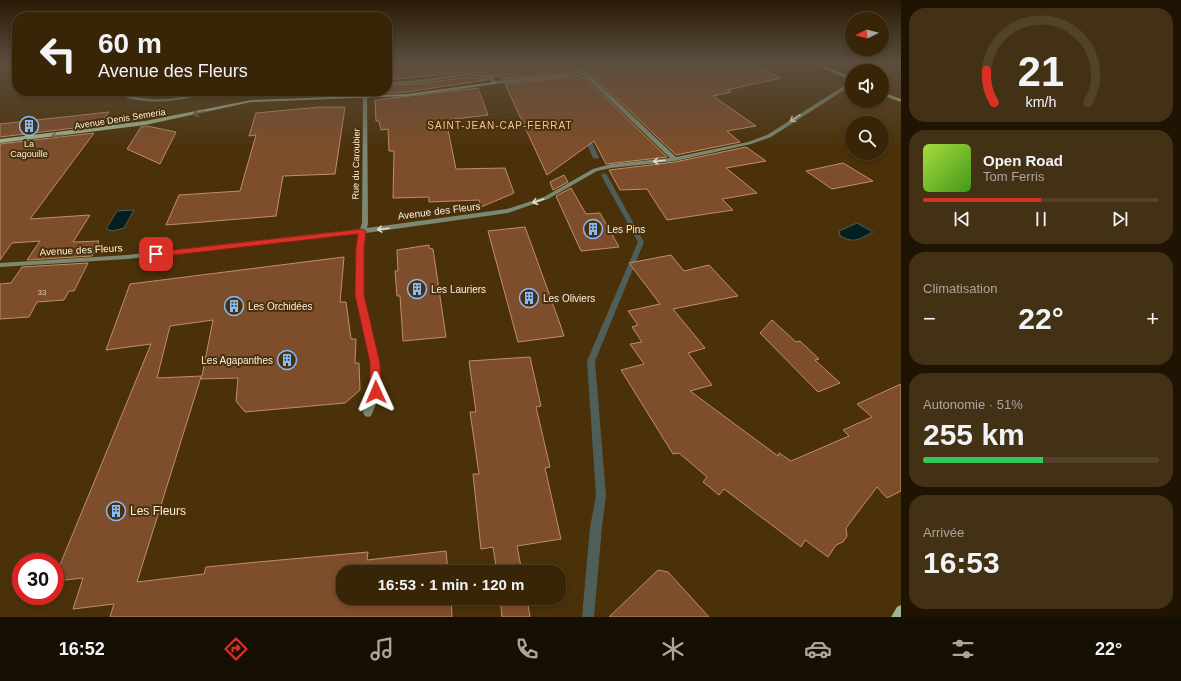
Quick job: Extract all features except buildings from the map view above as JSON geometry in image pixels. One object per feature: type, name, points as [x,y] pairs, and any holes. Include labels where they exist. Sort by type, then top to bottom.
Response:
[{"type":"main road","name":"Avenue Denis Semeria","points":[[392,96],[447,91]]},
{"type":"main road","name":"Avenue Denis Semeria","points":[[0,141],[75,134],[145,123],[251,101],[388,96]]},
{"type":"main road","points":[[889,96],[901,101]]},
{"type":"main road","points":[[897,617],[901,611]]},
{"type":"street","points":[[603,91],[675,159]]},
{"type":"street","name":"Avenue des Fleurs","points":[[0,265],[127,257],[362,231],[508,211],[546,198],[595,170],[611,166],[675,159],[749,143],[769,136],[840,91]]},
{"type":"street","points":[[128,96],[142,101],[163,101],[188,96]]},
{"type":"street","name":"Rue du Caroubier","points":[[365,98],[365,223],[362,231],[360,247],[359,295],[375,363],[376,392],[368,413]]},
{"type":"water","points":[[134,210],[124,228],[113,231],[106,229],[117,211]]},
{"type":"water","points":[[857,223],[873,232],[857,240],[850,240],[840,236],[839,231]]},
{"type":"waterway","points":[[586,135],[596,158]]},
{"type":"waterway","points":[[588,617],[596,527],[601,496],[591,361],[641,242],[604,175]]},
{"type":"place","name":"La Cagouille","points":[[29,126]]},
{"type":"place","name":"Les Pins","points":[[593,229]]},
{"type":"place","name":"Les Lauriers","points":[[417,289]]},
{"type":"place","name":"Les Oliviers","points":[[529,298]]},
{"type":"place","name":"Les Orchidées","points":[[234,306]]},
{"type":"place","name":"Les Agapanthes","points":[[287,360]]},
{"type":"place","name":"Les Fleurs","points":[[116,511]]},
{"type":"district","name":"SAINT-JEAN-CAP-FERRAT","points":[[500,125]]},
{"type":"route","points":[[156,254],[362,231],[360,247],[359,295],[375,363],[376,392]]}]
